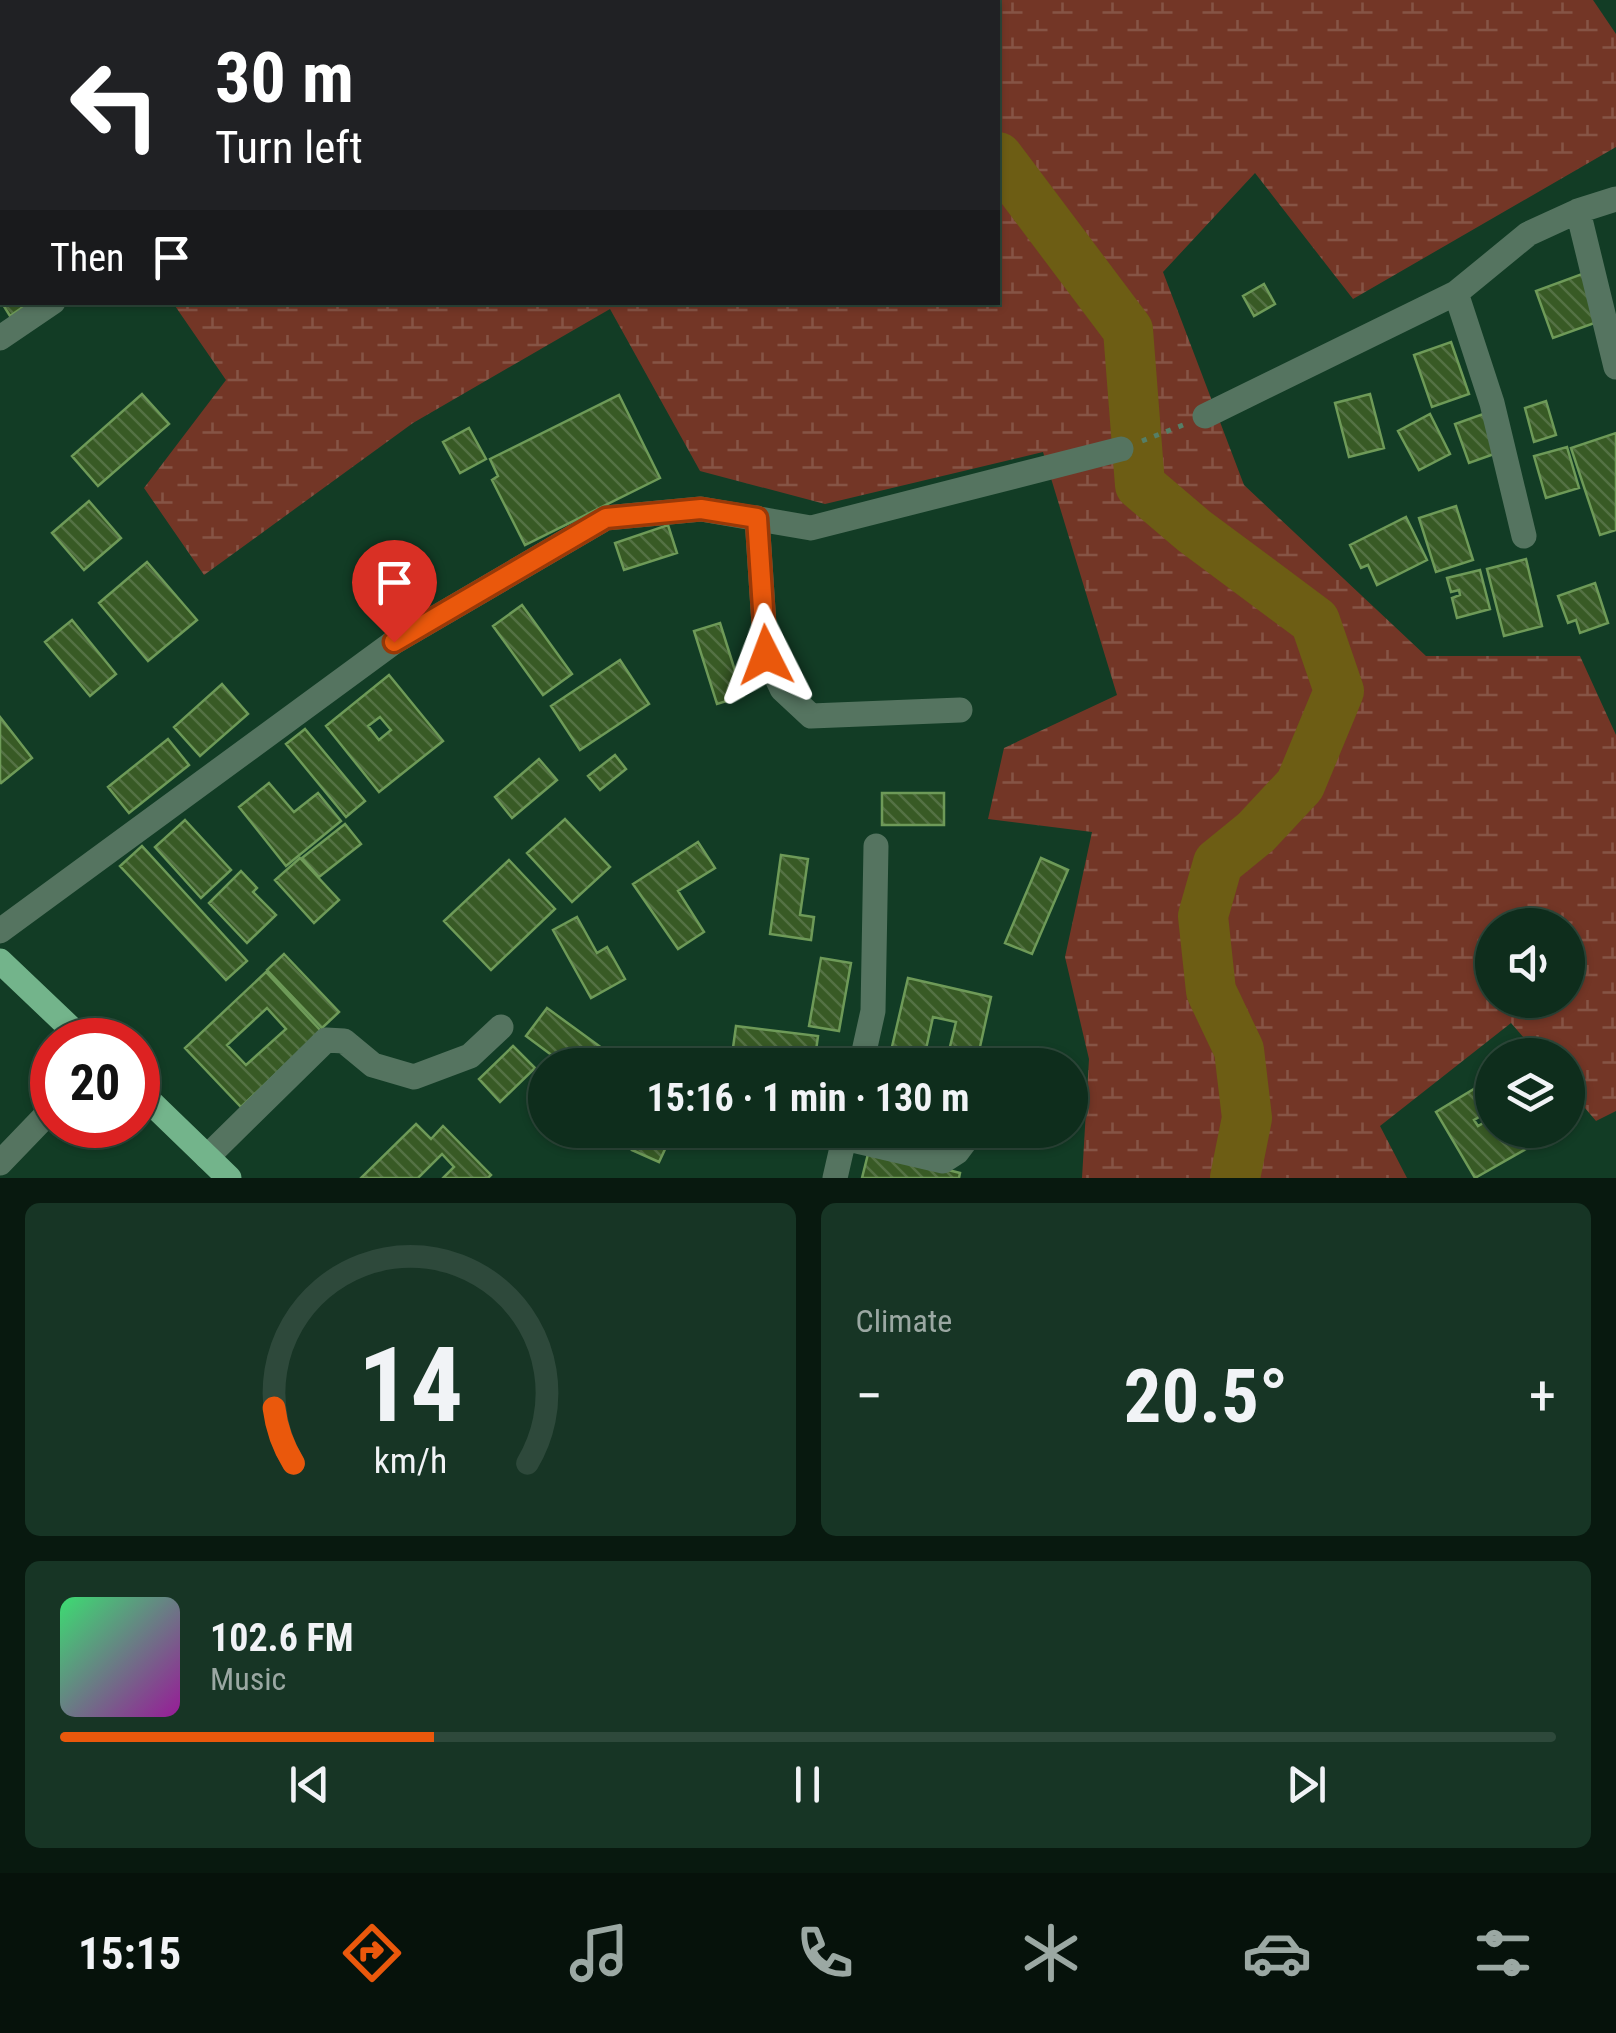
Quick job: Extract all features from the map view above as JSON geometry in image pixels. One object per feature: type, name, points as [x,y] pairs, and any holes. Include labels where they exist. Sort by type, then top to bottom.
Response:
[{"type":"main road","points":[[0,961],[60,1018]]},
{"type":"main road","points":[[160,1111],[229,1178]]},
{"type":"street","points":[[1205,416],[1456,293],[1528,234],[1616,199]]},
{"type":"street","points":[[1578,211],[1616,367]]},
{"type":"street","points":[[1456,293],[1492,404],[1524,536]]},
{"type":"street","points":[[0,338],[49,305]]},
{"type":"street","points":[[0,931],[394,642],[606,518],[701,509],[811,528],[1121,450]]},
{"type":"street","points":[[757,518],[766,655],[782,689],[811,716],[960,710]]},
{"type":"street","points":[[865,1048],[873,1011],[876,846]]},
{"type":"street","points":[[207,1157],[326,1040],[344,1041],[372,1065],[414,1077],[470,1056],[501,1027]]},
{"type":"street","points":[[0,1163],[30,1132]]},
{"type":"street","points":[[835,1178],[842,1148]]},
{"type":"street","points":[[896,1148],[943,1161],[959,1148]]},
{"type":"path","points":[[1121,450],[1205,416]]},
{"type":"green space","points":[[1000,0],[1593,0],[1616,34],[1616,147],[1353,299],[1255,173],[1163,272],[1244,485],[1426,656],[1580,656],[1616,735],[1616,1111],[1596,1121],[1585,1108],[1585,1038],[1524,1038],[1511,1023],[1492,1038],[1475,1038],[1475,1051],[1380,1126],[1407,1178],[1082,1178],[1084,1148],[1088,1148],[1089,1059],[1065,957],[1092,832],[988,819],[1004,748],[1117,695],[1043,452],[825,504],[700,471],[610,309],[413,423],[204,575],[144,488],[226,380],[174,305],[1000,305]]},
{"type":"building","points":[[1582,274],[1600,321],[1553,338],[1536,291]]},
{"type":"building","points":[[1264,284],[1275,304],[1254,316],[1243,296]]},
{"type":"building","points":[[3,305],[26,305],[10,316]]},
{"type":"building","points":[[1451,342],[1469,394],[1432,407],[1414,355]]},
{"type":"building","points":[[142,394],[169,424],[98,486],[72,456]]},
{"type":"building","points":[[1370,394],[1384,448],[1349,457],[1335,403]]},
{"type":"building","points":[[619,395],[660,478],[525,545],[492,480],[498,476],[490,459]]},
{"type":"building","points":[[1546,401],[1556,435],[1534,442],[1525,408]]},
{"type":"building","points":[[1430,414],[1450,454],[1419,470],[1398,431]]},
{"type":"building","points":[[1483,414],[1497,453],[1469,463],[1455,424]]},
{"type":"building","points":[[469,428],[486,459],[460,473],[443,442]]},
{"type":"building","points":[[1616,433],[1616,530],[1600,535],[1571,448]]},
{"type":"building","points":[[1567,447],[1579,488],[1546,498],[1534,456]]},
{"type":"building","points":[[89,501],[121,538],[84,570],[52,533]]},
{"type":"building","points":[[1456,506],[1473,560],[1436,572],[1419,518]]},
{"type":"building","points":[[1406,517],[1427,560],[1377,585],[1368,565],[1361,568],[1350,545]]},
{"type":"building","points":[[668,525],[677,553],[624,570],[615,543]]},
{"type":"building","points":[[1526,559],[1542,626],[1504,636],[1487,569]]},
{"type":"building","points":[[147,562],[197,620],[148,661],[99,603]]},
{"type":"building","points":[[1480,570],[1490,609],[1457,618],[1452,598],[1460,595],[1459,590],[1451,592],[1447,578]]},
{"type":"building","points":[[1595,583],[1608,623],[1580,633],[1576,620],[1568,623],[1558,596]]},
{"type":"building","points":[[522,605],[572,674],[543,695],[493,626]]},
{"type":"building","points":[[72,620],[116,674],[90,696],[45,642]]},
{"type":"building","points":[[720,623],[743,696],[717,704],[694,631]]},
{"type":"building","points":[[620,660],[649,704],[580,750],[551,706]]},
{"type":"building","points":[[389,675],[443,741],[379,792],[326,726]],"holes":[[[380,717],[391,730],[379,740],[368,726]]]},
{"type":"building","points":[[222,684],[248,714],[200,756],[174,727]]},
{"type":"building","points":[[0,717],[32,758],[1,783],[0,782]]},
{"type":"building","points":[[305,729],[365,801],[346,817],[286,744]]},
{"type":"building","points":[[168,739],[189,765],[129,813],[108,787]]},
{"type":"building","points":[[615,755],[626,769],[600,790],[588,776]]},
{"type":"building","points":[[539,759],[557,780],[512,818],[495,797]]},
{"type":"building","points":[[269,783],[294,812],[318,793],[341,821],[286,866],[239,807]]},
{"type":"building","points":[[882,793],[944,793],[944,825],[882,825]]},
{"type":"building","points":[[565,819],[610,867],[572,902],[527,853]]},
{"type":"building","points":[[185,820],[231,870],[201,898],[155,847]]},
{"type":"building","points":[[345,824],[361,844],[319,877],[302,858]]},
{"type":"building","points":[[698,842],[715,868],[678,891],[704,932],[678,949],[633,884]]},
{"type":"building","points":[[142,846],[247,961],[226,980],[120,866]]},
{"type":"building","points":[[781,855],[808,859],[800,915],[814,917],[811,940],[770,934]]},
{"type":"building","points":[[300,858],[339,900],[314,923],[275,880]]},
{"type":"building","points":[[1041,858],[1068,870],[1032,954],[1005,943]]},
{"type":"building","points":[[509,860],[555,909],[491,970],[444,921]]},
{"type":"building","points":[[241,871],[257,888],[253,892],[276,915],[247,943],[209,903]]},
{"type":"building","points":[[577,917],[597,953],[607,947],[625,979],[591,998],[553,930]]},
{"type":"building","points":[[284,954],[339,1012],[322,1028],[267,970]]},
{"type":"building","points":[[821,958],[851,963],[839,1031],[809,1026]]},
{"type":"building","points":[[266,972],[321,1031],[241,1107],[185,1048]],"holes":[[[267,1008],[286,1029],[246,1065],[227,1045]]]},
{"type":"building","points":[[908,978],[991,997],[980,1048],[950,1048],[956,1022],[933,1017],[926,1048],[892,1048]]},
{"type":"building","points":[[547,1008],[602,1048],[542,1048],[526,1036]]},
{"type":"building","points":[[736,1026],[818,1036],[816,1048],[733,1048]]},
{"type":"building","points":[[513,1046],[528,1061],[528,1075],[500,1102],[479,1079]]},
{"type":"building","points":[[1475,1088],[1475,1148],[1528,1148],[1475,1178],[1436,1112]]},
{"type":"building","points":[[416,1124],[431,1139],[443,1126],[491,1175],[443,1178],[454,1167],[442,1154],[418,1178],[361,1178]]},
{"type":"building","points":[[633,1148],[666,1148],[659,1162]]},
{"type":"building","points":[[869,1150],[960,1173],[959,1178],[862,1178]]},
{"type":"waterway","points":[[1000,160],[1128,330],[1140,485],[1194,531],[1315,621],[1339,691],[1300,785],[1256,832],[1218,863],[1203,916],[1211,991],[1239,1050],[1247,1118],[1235,1178]]},
{"type":"route","points":[[394,642],[606,518],[701,509],[757,518],[766,655]]}]
